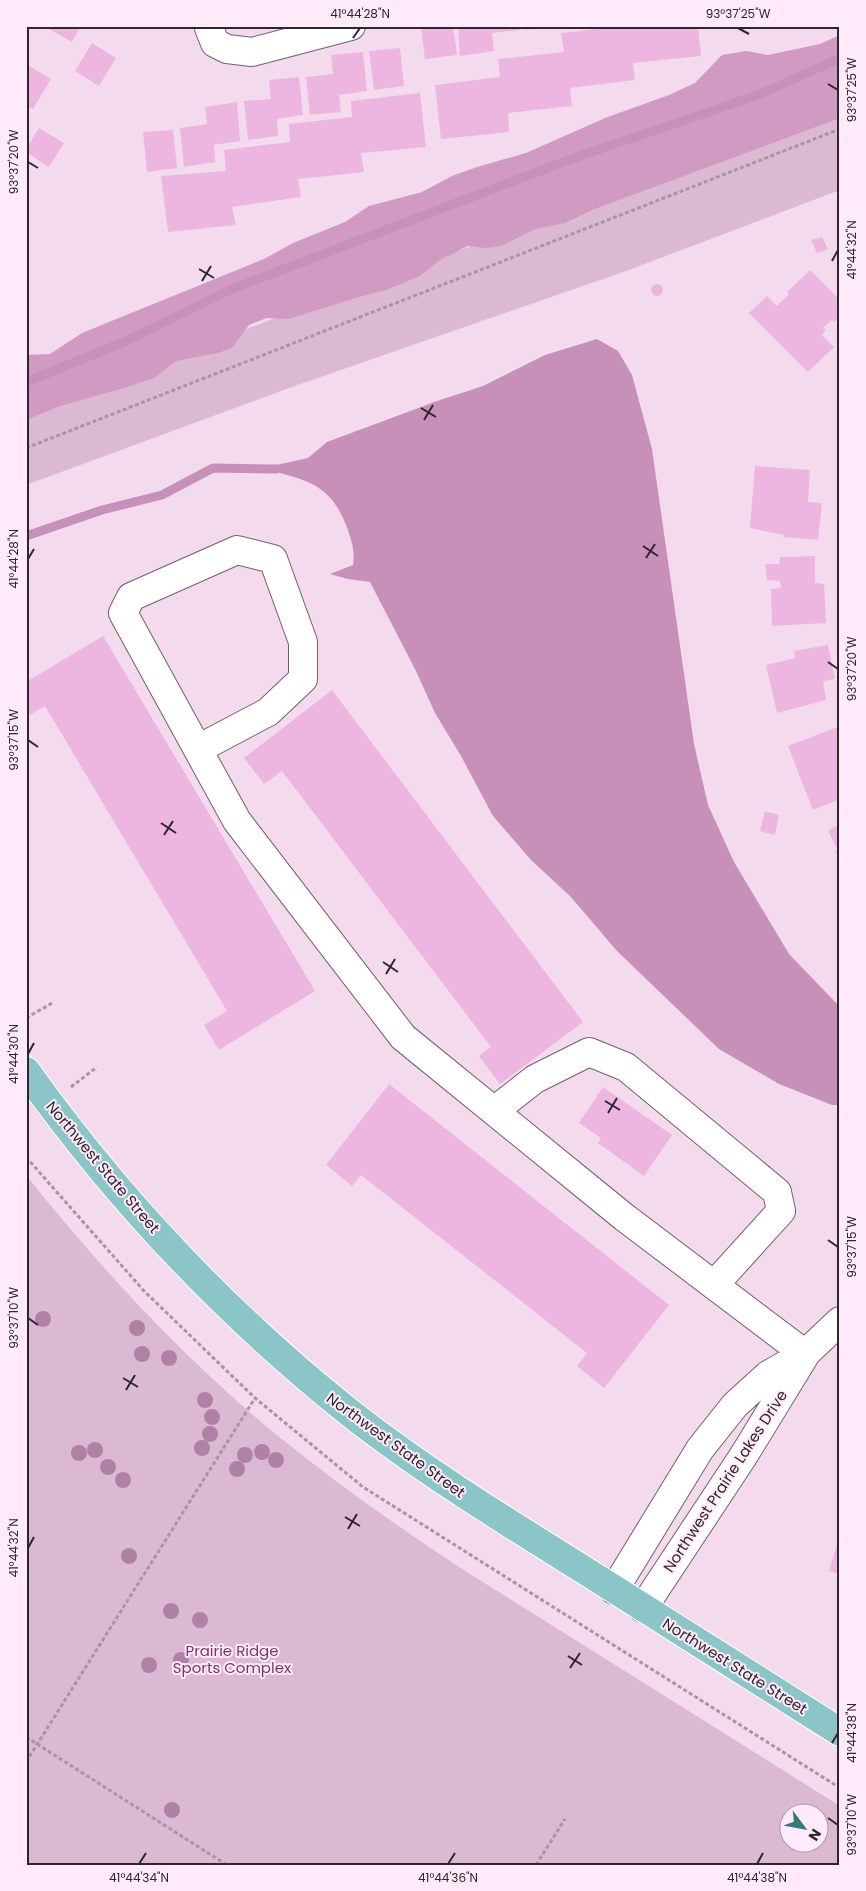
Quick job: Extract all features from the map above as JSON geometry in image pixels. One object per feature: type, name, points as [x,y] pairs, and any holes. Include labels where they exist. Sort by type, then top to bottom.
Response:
[{"type":"main road","name":"Northwest State Street","points":[[26,1072],[116,1187],[189,1268],[269,1345],[351,1414],[420,1465],[481,1506],[840,1732]]},
{"type":"street","points":[[209,26],[208,28],[215,43],[227,49],[252,52],[350,26]]},
{"type":"street","points":[[198,749],[268,712],[304,679],[303,642],[273,559],[237,550],[131,597],[123,613],[237,821],[402,1037],[624,1217],[805,1354]]},
{"type":"street","points":[[494,1111],[535,1079],[588,1052],[626,1067],[777,1192],[781,1211],[714,1285]]},
{"type":"street","name":"Northwest Prairie Lakes Drive","points":[[614,1590],[700,1449],[735,1405],[768,1376],[805,1354],[840,1321]]},
{"type":"street","name":"Northwest Prairie Lakes Drive","points":[[643,1608],[744,1455],[805,1354]]},
{"type":"path","points":[[26,448],[840,129]]},
{"type":"path","points":[[26,1018],[54,1002]]},
{"type":"path","points":[[26,1762],[255,1398]]},
{"type":"path","points":[[26,1737],[227,1865]]},
{"type":"path","points":[[536,1865],[565,1819]]},
{"type":"green space","points":[[840,100],[840,190],[629,270],[292,387],[26,485],[26,390],[121,379],[340,292],[549,219]]},
{"type":"green space","name":"Prairie Ridge Sports Complex","points":[[26,1175],[114,1279],[177,1345],[243,1407],[322,1471],[459,1567],[840,1806],[840,1865],[26,1865]]},
{"type":"shaded area","points":[[840,35],[840,118],[592,210],[565,223],[535,229],[501,246],[485,248],[468,246],[440,260],[420,276],[386,290],[288,319],[267,318],[249,325],[232,348],[218,353],[176,361],[154,378],[60,406],[26,420],[26,355],[50,354],[82,333],[264,259],[293,243],[345,222],[369,206],[422,192],[452,176],[526,153],[605,118],[669,95],[695,83],[722,55],[746,51],[768,55],[820,44]]},
{"type":"shaded area","points":[[597,339],[618,351],[632,375],[652,449],[694,744],[708,805],[734,862],[789,954],[840,1007],[840,1105],[832,1105],[779,1084],[719,1049],[617,951],[570,896],[531,860],[493,816],[461,756],[435,713],[416,671],[370,582],[330,574],[353,565],[354,560],[353,547],[348,530],[336,505],[312,484],[276,472],[276,465],[308,458],[327,442],[483,386],[545,355]]},
{"type":"building","points":[[44,26],[81,26],[72,42]]},
{"type":"building","points":[[421,26],[453,26],[457,55],[425,59]]},
{"type":"building","points":[[458,26],[519,26],[520,30],[492,33],[494,51],[460,56]]},
{"type":"building","points":[[524,26],[542,26],[542,27],[525,30]]},
{"type":"building","points":[[624,26],[698,26],[701,56],[633,63],[635,80],[570,88],[572,106],[508,113],[509,132],[441,139],[435,85],[500,77],[498,59],[564,52],[561,33]]},
{"type":"building","points":[[92,43],[116,58],[99,86],[75,71]]},
{"type":"building","points":[[400,48],[404,86],[374,90],[369,51]]},
{"type":"building","points":[[363,52],[367,91],[339,95],[341,112],[310,115],[306,77],[333,74],[331,55]]},
{"type":"building","points":[[26,64],[51,79],[33,109],[30,107],[26,114]]},
{"type":"building","points":[[299,77],[303,115],[277,119],[278,136],[248,140],[244,101],[271,99],[269,80]]},
{"type":"building","points":[[420,93],[426,147],[361,153],[364,172],[298,179],[301,197],[232,207],[236,225],[168,232],[161,176],[226,171],[224,150],[290,142],[289,124],[352,117],[351,101]]},
{"type":"building","points":[[237,102],[240,141],[214,145],[215,162],[184,167],[180,128],[207,124],[205,107]]},
{"type":"building","points":[[39,128],[64,143],[49,167],[26,152]]},
{"type":"building","points":[[173,130],[177,168],[147,172],[143,132]]},
{"type":"building","points":[[822,237],[828,249],[817,253],[811,240]]},
{"type":"building","points":[[810,270],[840,300],[840,317],[834,322],[832,320],[823,328],[826,330],[822,335],[834,347],[808,372],[749,313],[767,296],[777,306],[789,294],[787,292]]},
{"type":"building","points":[[655,284],[659,284],[663,290],[659,296],[655,296],[651,292],[651,288]]},
{"type":"building","points":[[755,466],[810,470],[808,502],[822,503],[818,540],[783,537],[784,535],[750,528]]},
{"type":"building","points":[[815,556],[815,583],[824,584],[826,623],[772,626],[771,589],[781,588],[780,581],[767,580],[765,564],[779,564],[780,557]]},
{"type":"building","points":[[103,636],[315,991],[219,1050],[204,1025],[227,1011],[45,706],[26,717],[26,682]]},
{"type":"building","points":[[828,645],[835,679],[823,681],[826,700],[777,713],[766,665],[795,658],[794,651]]},
{"type":"building","points":[[332,690],[583,1022],[500,1084],[479,1056],[491,1047],[282,771],[264,784],[244,758]]},
{"type":"building","points":[[840,726],[840,799],[813,810],[788,746]]},
{"type":"building","points":[[765,811],[779,815],[775,835],[760,831]]},
{"type":"building","points":[[840,824],[840,859],[835,851],[838,850],[828,831]]},
{"type":"building","points":[[389,1084],[669,1305],[604,1388],[577,1366],[587,1353],[361,1175],[352,1186],[326,1165]]},
{"type":"building","points":[[603,1087],[672,1135],[644,1176],[598,1143],[601,1138],[579,1123]]},
{"type":"building","points":[[840,1538],[840,1574],[829,1571]]},
{"type":"waterway","points":[[26,382],[124,342],[232,289],[571,159],[761,94],[840,58]]},
{"type":"waterway","points":[[26,536],[102,510],[162,495],[213,468],[276,469]]}]
